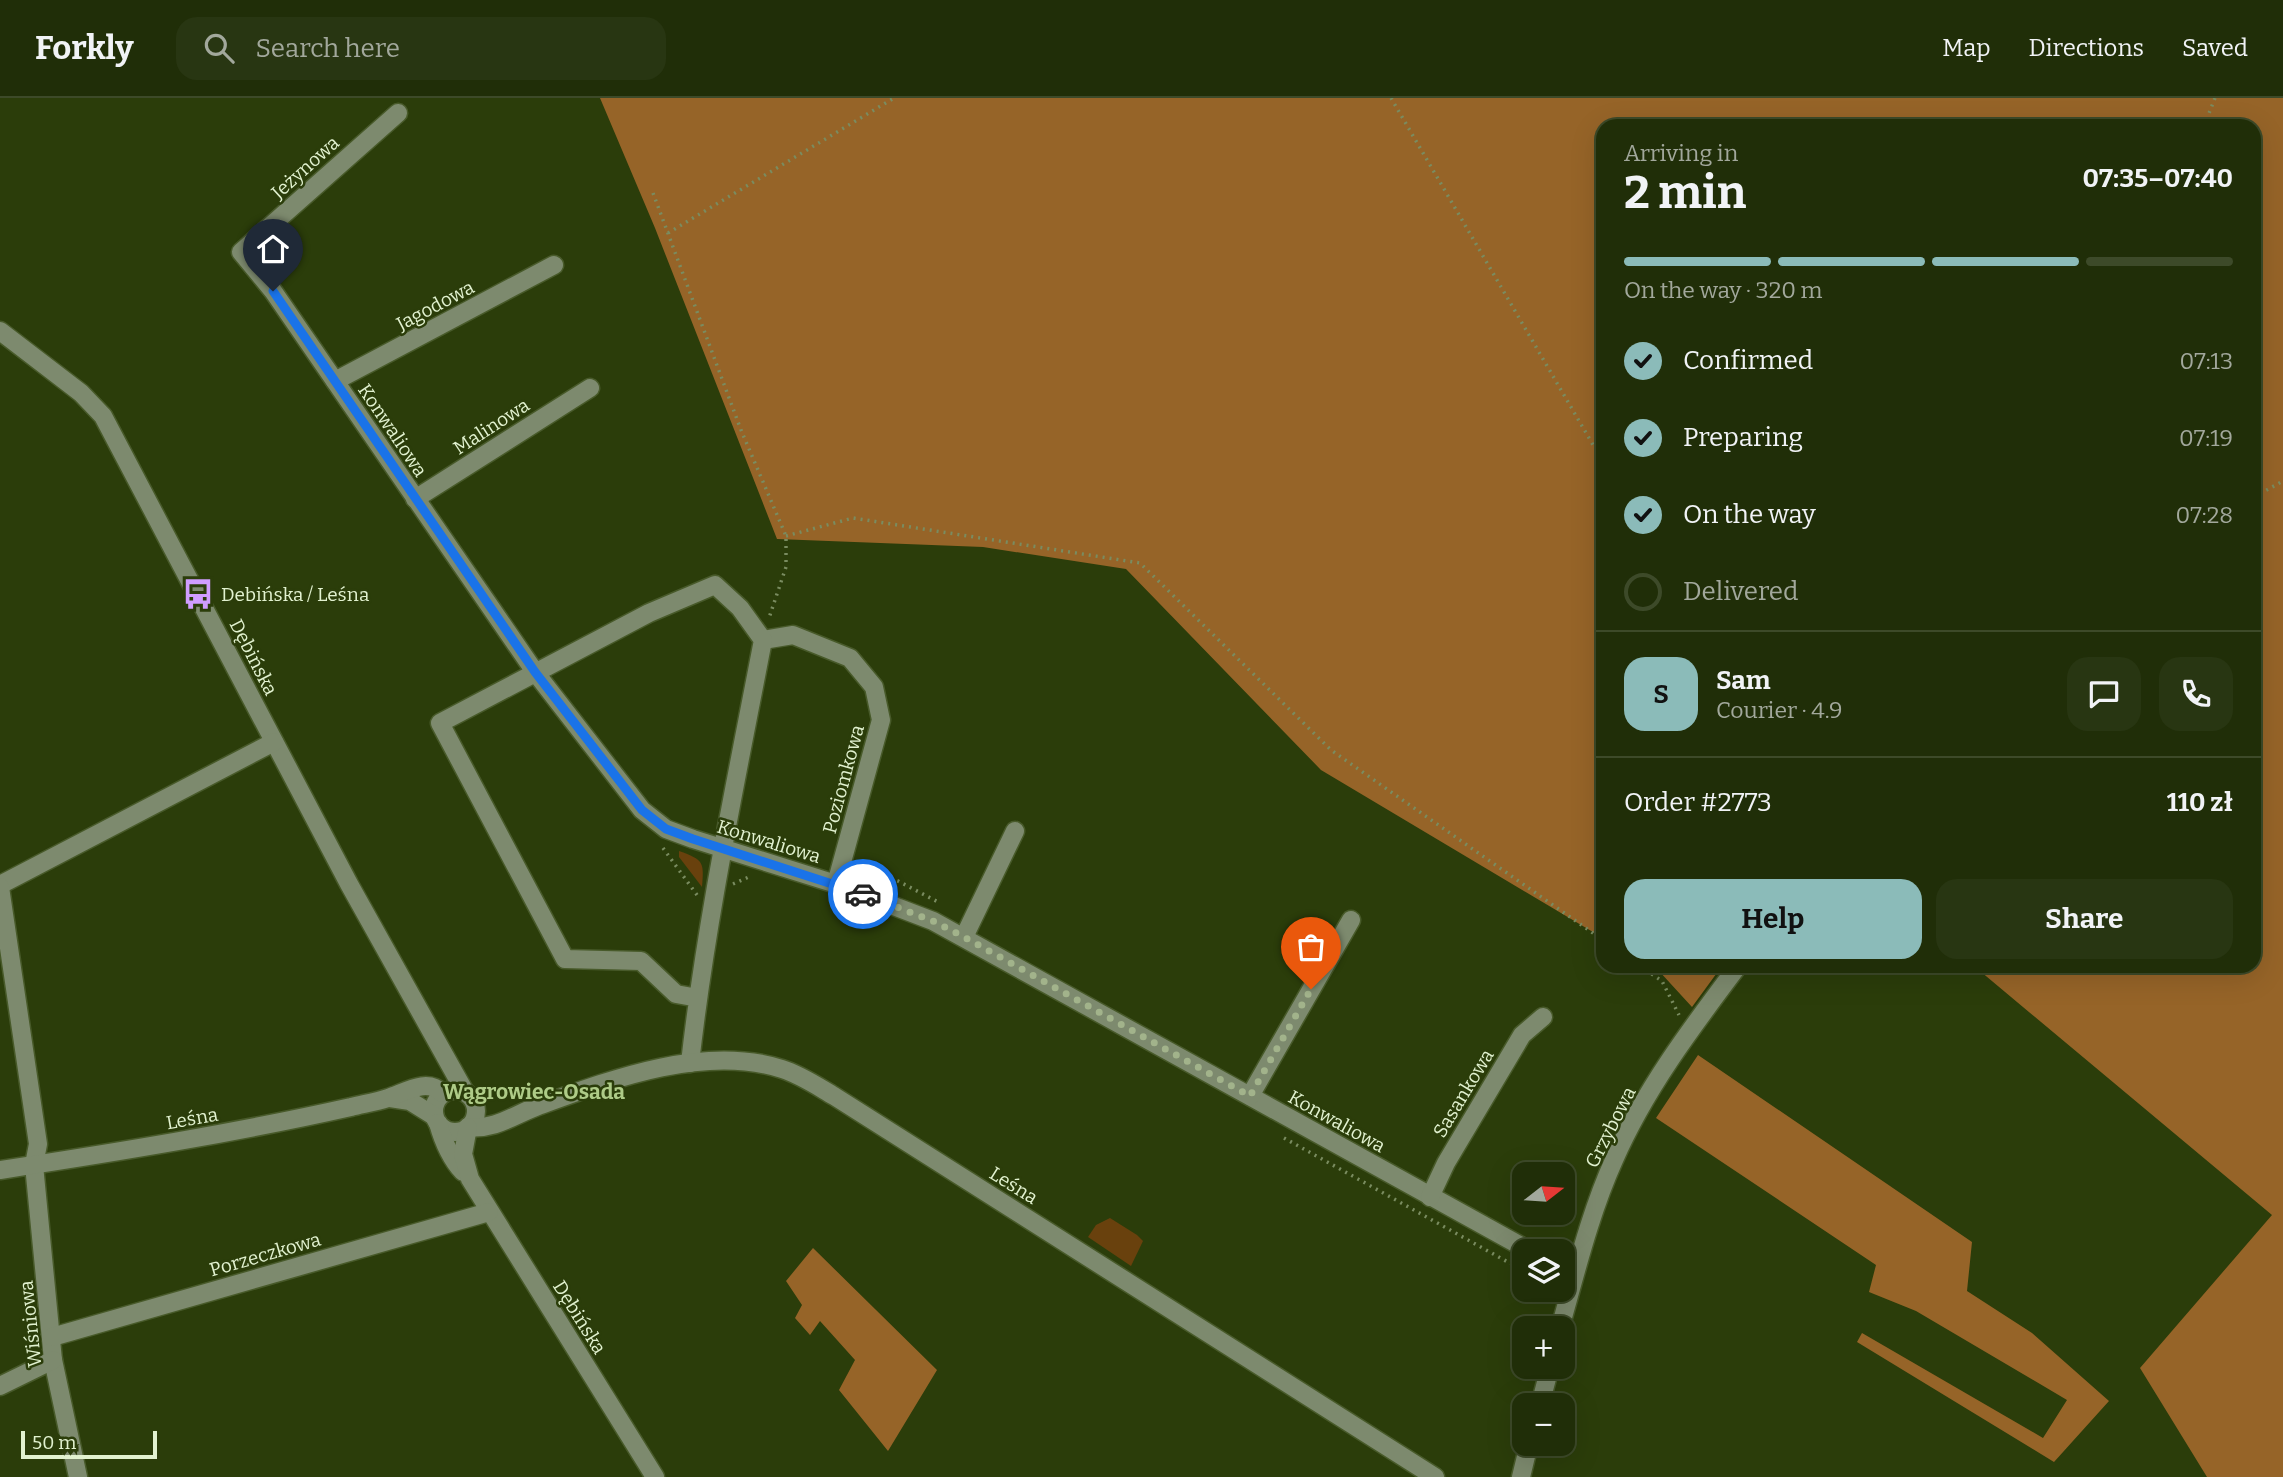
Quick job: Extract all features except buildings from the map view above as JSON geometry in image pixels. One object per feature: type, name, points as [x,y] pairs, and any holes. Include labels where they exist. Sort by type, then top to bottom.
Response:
[{"type":"street","name":"Jeżynowa","points":[[241,253],[398,113]]},
{"type":"street","name":"Konwaliowa","points":[[241,253],[273,291],[535,672],[642,810],[666,829],[896,905],[964,937],[1512,1241]]},
{"type":"street","name":"Jagodowa","points":[[335,381],[554,265]]},
{"type":"street","name":"Dębińska","points":[[0,331],[76,389],[103,416],[349,884],[432,1035],[470,1097]]},
{"type":"street","name":"Malinowa","points":[[415,499],[590,388]]},
{"type":"street","points":[[690,1063],[715,882],[724,849],[762,640],[740,608],[715,584],[649,613],[440,723],[565,959],[640,961],[676,994],[698,998]]},
{"type":"street","name":"Poziomkowa","points":[[762,640],[793,635],[850,658],[874,687],[881,720],[836,884]]},
{"type":"street","points":[[0,886],[274,742]]},
{"type":"street","points":[[964,937],[1015,831]]},
{"type":"street","name":"Wiśniowa","points":[[0,886],[38,1144],[34,1165],[53,1360],[78,1477]]},
{"type":"street","points":[[1250,1096],[1351,920]]},
{"type":"street","name":"Grzybowa","points":[[1575,1258],[1614,1161],[1633,1122],[1688,1032],[1733,973]]},
{"type":"street","name":"Sasankowa","points":[[1430,1197],[1446,1163],[1522,1035],[1542,1017]]},
{"type":"street","name":"Dębińska","points":[[432,1035],[442,1093]]},
{"type":"street","name":"Leśna","points":[[468,1127],[480,1129],[491,1126],[535,1107],[622,1078],[690,1063],[731,1059],[785,1070],[812,1083],[1435,1477]]},
{"type":"street","name":"Leśna","points":[[0,1170],[220,1135],[390,1098],[413,1088],[428,1086],[438,1088],[442,1093]]},
{"type":"street","points":[[390,1098],[411,1101],[451,1132],[459,1132],[468,1127],[475,1116],[470,1097],[452,1090],[442,1093],[435,1105],[436,1120]]},
{"type":"street","name":"Leśna","points":[[470,1097],[491,1110],[503,1112],[535,1107]]},
{"type":"street","name":"Dębińska","points":[[436,1120],[443,1140],[457,1165],[470,1179],[655,1477]]},
{"type":"street","name":"Dębińska","points":[[468,1127],[463,1154],[470,1179]]},
{"type":"street","name":"Porzeczkowa","points":[[52,1337],[489,1212]]},
{"type":"street","points":[[0,1385],[53,1360]]},
{"type":"street","points":[[1521,1477],[1527,1456]]},
{"type":"path","points":[[668,233],[894,98]]},
{"type":"path","points":[[1391,98],[1596,450]]},
{"type":"path","points":[[2207,119],[2215,98]]},
{"type":"path","points":[[653,193],[741,430],[786,536],[786,567],[762,640]]},
{"type":"path","points":[[2261,493],[2283,481]]},
{"type":"path","points":[[786,536],[853,518],[1140,563],[1331,750],[1596,935]]},
{"type":"path","points":[[670,845],[660,844],[701,900],[704,890]]},
{"type":"path","points":[[731,885],[759,872]]},
{"type":"path","points":[[1650,973],[1662,981],[1688,1032]]},
{"type":"path","points":[[1283,1137],[1512,1264]]},
{"type":"shaded area","points":[[600,98],[2283,98],[2283,1477],[2207,1477],[2140,1368],[2272,1215],[1982,973],[2261,973],[2261,119],[1596,119],[1596,934],[1321,770],[1126,569],[983,547],[777,539],[655,228]]},
{"type":"shaded area","points":[[679,851],[701,863],[702,887],[679,857]]},
{"type":"shaded area","points":[[1661,973],[1717,973],[1692,1007]]},
{"type":"shaded area","points":[[1698,1055],[1972,1242],[1967,1291],[2032,1333],[2109,1401],[2054,1462],[1857,1342],[1862,1333],[2043,1438],[2067,1400],[1916,1311],[1869,1292],[1876,1265],[1656,1118]]},
{"type":"shaded area","points":[[1110,1218],[1143,1241],[1131,1266],[1088,1237],[1096,1225]]},
{"type":"shaded area","points":[[813,1248],[937,1370],[888,1451],[839,1390],[855,1360],[820,1321],[810,1335],[795,1318],[802,1305],[786,1281]]},
{"type":"way so far","points":[[863,894],[896,905],[964,937],[1250,1096],[1311,989]]},
{"type":"place","name":"Debińska / Leśna","points":[[198,594]]},
{"type":"district","name":"Wągrowiec-Osada","points":[[534,1092]]},
{"type":"route","points":[[273,291],[535,672],[642,810],[666,829],[863,894]]}]
